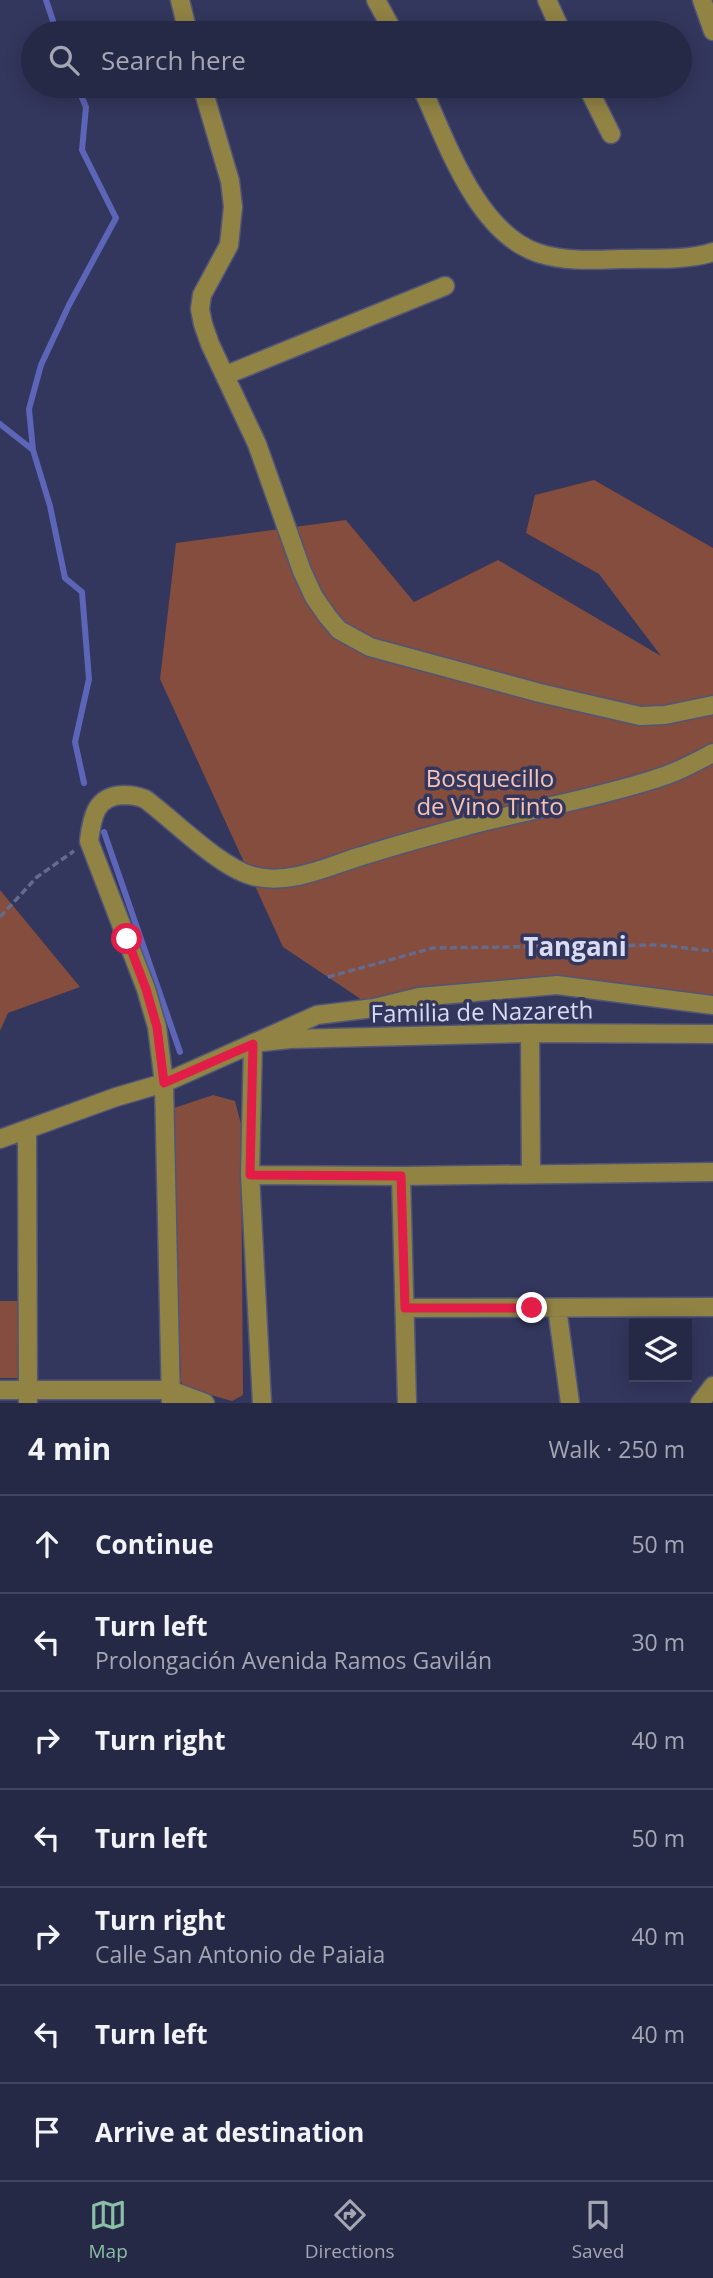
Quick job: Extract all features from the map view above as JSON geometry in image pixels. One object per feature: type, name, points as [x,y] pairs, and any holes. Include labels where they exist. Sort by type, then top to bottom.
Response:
[{"type":"street","points":[[180,0],[185,21]]},
{"type":"street","points":[[376,0],[387,21]]},
{"type":"street","points":[[547,0],[557,21]]},
{"type":"street","points":[[702,0],[713,31]]},
{"type":"street","points":[[206,98],[230,181],[233,206],[229,245],[202,295],[201,309],[210,344],[257,444],[302,571],[314,597],[339,630],[370,647],[540,693],[640,716],[664,715],[713,705]]},
{"type":"street","points":[[427,98],[478,202],[488,216],[515,242],[536,252],[580,261],[668,258],[713,252]]},
{"type":"street","points":[[593,98],[611,135]]},
{"type":"street","points":[[226,375],[445,286]]},
{"type":"street","points":[[170,1397],[164,1083],[157,1027],[146,989],[89,841],[93,816],[98,805],[114,796],[138,796],[238,870],[254,877],[273,879],[313,873],[361,856],[472,825],[653,780],[683,769],[713,753]]},
{"type":"street","points":[[0,1139],[116,1097],[164,1083],[317,1015],[374,1008],[419,997],[557,985],[713,1005]]},
{"type":"street","points":[[530,1033],[531,1174]]},
{"type":"street","name":"Familia de Nazareth","points":[[253,1044],[290,1040],[530,1033],[713,1034]]},
{"type":"street","points":[[253,1044],[250,1175],[262,1403]]},
{"type":"street","points":[[27,1130],[28,1397]]},
{"type":"street","points":[[250,1175],[713,1172]]},
{"type":"street","points":[[401,1176],[407,1403]]},
{"type":"street","points":[[405,1308],[713,1307]]},
{"type":"street","points":[[557,1308],[570,1403]]},
{"type":"street","points":[[700,1403],[713,1386]]},
{"type":"street","points":[[0,1390],[28,1397],[170,1397],[205,1403]]},
{"type":"path","points":[[0,917],[37,877],[89,841]]},
{"type":"path","points":[[328,977],[433,948],[658,945],[713,951]]},
{"type":"green space","name":"Bosquecillo de Vino Tinto","points":[[594,480],[713,548],[713,1007],[583,988],[438,999],[383,1014],[283,947],[160,679],[176,543],[346,520],[414,602],[498,560],[661,656],[599,574],[526,533],[535,495]]},
{"type":"green space","points":[[0,890],[80,987],[8,1013],[0,1031]]},
{"type":"green space","points":[[213,1095],[235,1101],[241,1124],[243,1395],[232,1401],[183,1387],[181,1381],[171,1122],[174,1108]]},
{"type":"green space","points":[[0,1301],[18,1301],[19,1378],[0,1378]]},
{"type":"waterway","points":[[46,0],[53,21]]},
{"type":"waterway","points":[[82,98],[86,107],[82,150],[116,218],[69,305],[41,365],[29,409],[33,450],[50,506],[65,578],[82,592],[89,679],[75,742],[84,783]]},
{"type":"waterway","points":[[0,424],[33,450]]},
{"type":"waterway","points":[[104,832],[180,1052]]},
{"type":"district","name":"Tangani","points":[[575,946]]},
{"type":"route","points":[[127,939],[157,1027],[164,1083],[253,1044],[250,1175],[401,1176],[405,1308],[532,1308]]}]
